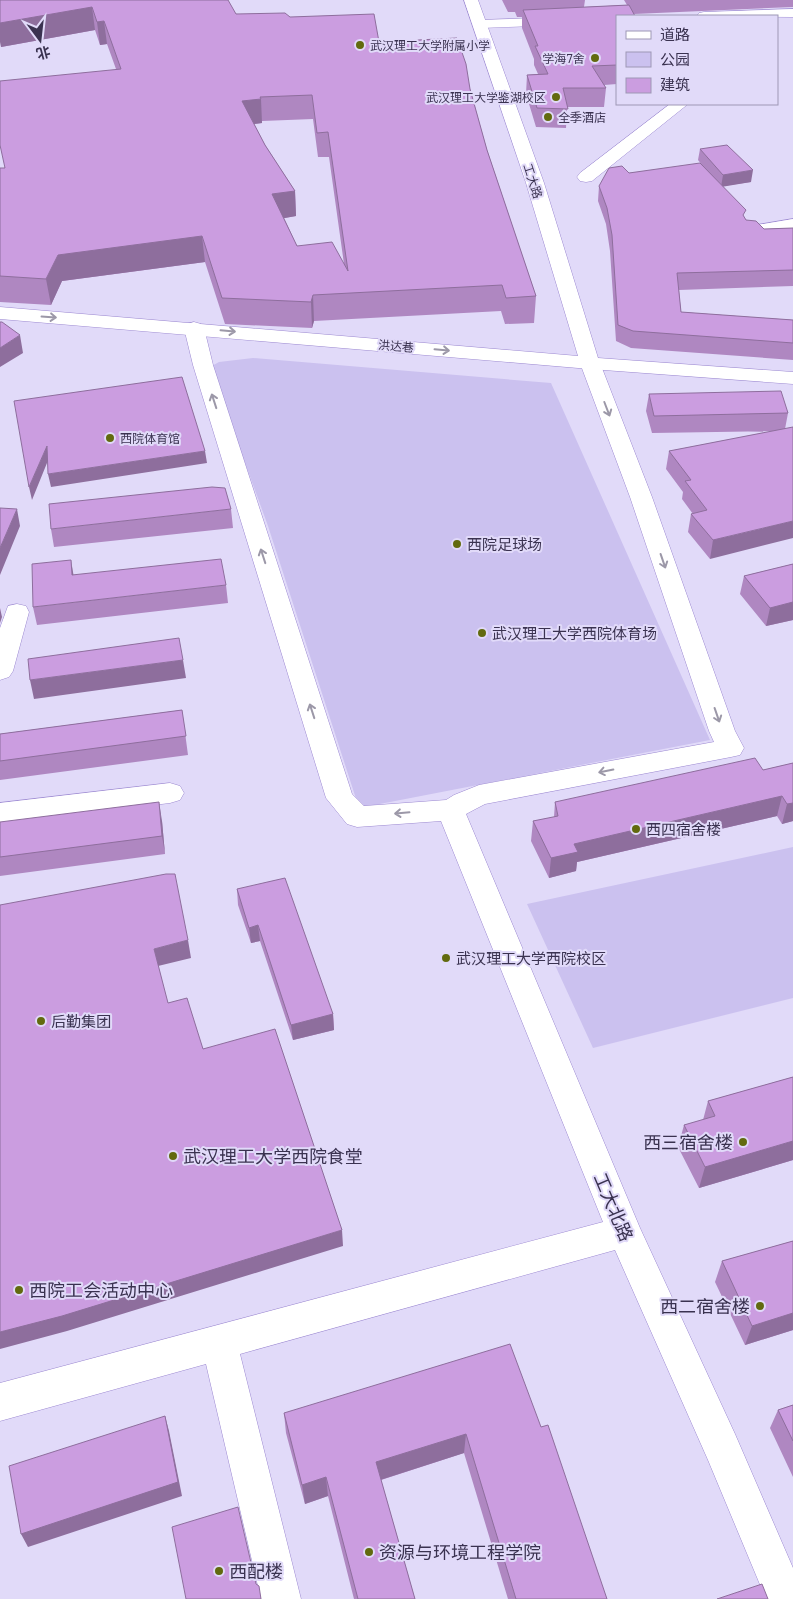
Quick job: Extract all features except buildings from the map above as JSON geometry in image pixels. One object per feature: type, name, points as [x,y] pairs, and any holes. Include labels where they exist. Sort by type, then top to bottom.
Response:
[{"type":"street","name":"工大路","points":[[451,811],[479,795],[731,748],[722,730],[641,497],[590,363],[535,183],[471,0]]},
{"type":"street","points":[[726,0],[734,15],[793,13]]},
{"type":"street","points":[[480,24],[616,19]]},
{"type":"street","points":[[586,177],[679,105]]},
{"type":"street","points":[[751,231],[793,224]]},
{"type":"street","name":"洪达巷","points":[[0,313],[590,363],[793,378]]},
{"type":"street","points":[[194,328],[202,365],[340,798],[357,817],[435,810],[451,811]]},
{"type":"street","points":[[0,671],[17,612]]},
{"type":"street","points":[[0,813],[170,793]]},
{"type":"street","name":"工大北路","points":[[451,811],[624,1232],[722,1447],[786,1599]]},
{"type":"street","points":[[0,1402],[624,1232]]},
{"type":"street","points":[[219,1342],[280,1599]]},
{"type":"green space","name":"武汉理工大学西院体育场","points":[[253,358],[551,383],[710,740],[359,808],[268,526],[210,367],[219,362]]},
{"type":"green space","points":[[793,847],[793,998],[593,1048],[527,904]]},
{"type":"place","name":"武汉理工大学附属小学","points":[[360,45]]},
{"type":"place","name":"学海7舍","points":[[595,58]]},
{"type":"place","name":"武汉理工大学鉴湖校区","points":[[556,97]]},
{"type":"place","name":"全季酒店","points":[[548,117]]},
{"type":"place","name":"西院体育馆","points":[[110,438]]},
{"type":"place","name":"西院足球场","points":[[457,544]]},
{"type":"place","name":"武汉理工大学西院体育场","points":[[482,633]]},
{"type":"place","name":"西四宿舍楼","points":[[636,829]]},
{"type":"place","name":"武汉理工大学西院校区","points":[[446,958]]},
{"type":"place","name":"后勤集团","points":[[41,1021]]},
{"type":"place","name":"西三宿舍楼","points":[[743,1142]]},
{"type":"place","name":"武汉理工大学西院食堂","points":[[173,1156]]},
{"type":"place","name":"西院工会活动中心","points":[[19,1290]]},
{"type":"place","name":"西二宿舍楼","points":[[760,1306]]},
{"type":"place","name":"资源与环境工程学院","points":[[369,1552]]},
{"type":"place","name":"西配楼","points":[[219,1571]]}]
